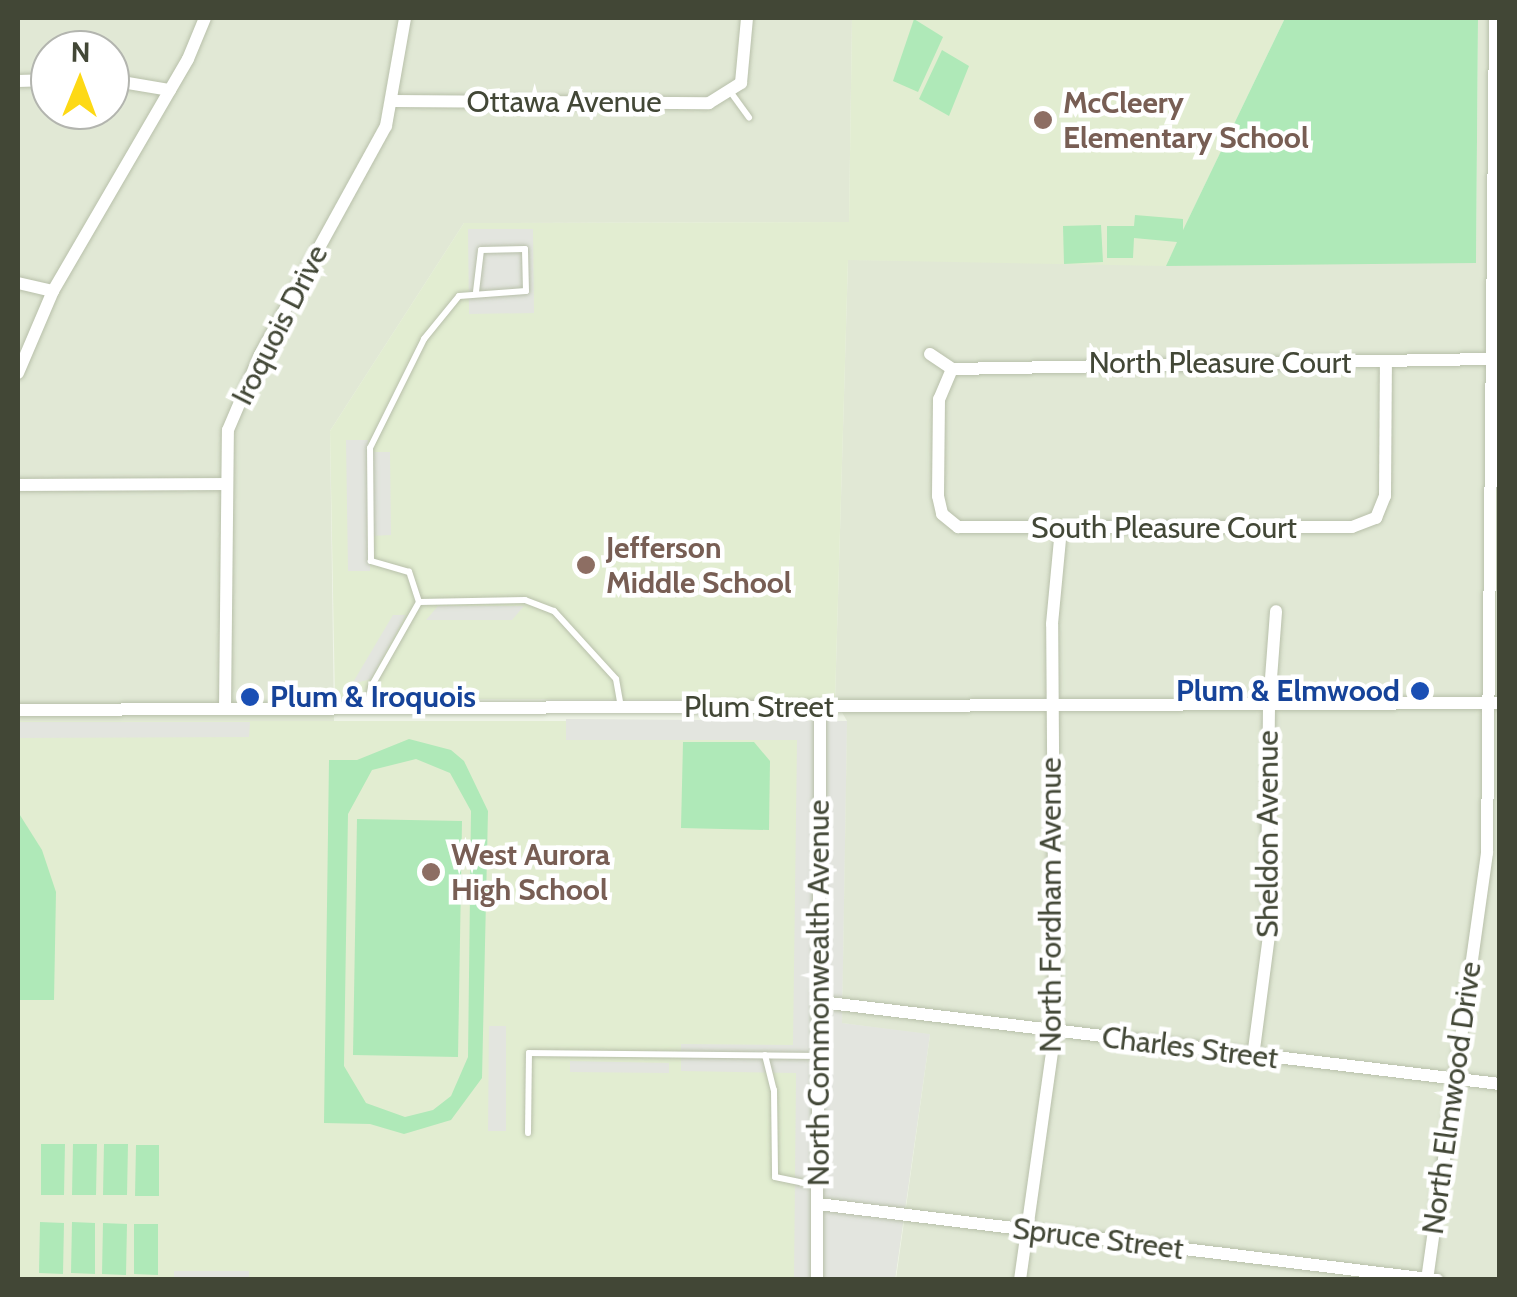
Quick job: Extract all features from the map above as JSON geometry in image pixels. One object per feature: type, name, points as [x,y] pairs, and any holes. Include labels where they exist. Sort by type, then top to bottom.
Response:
[{"type":"street","points":[[18,373],[53,290],[170,90],[204,18]]},
{"type":"street","name":"Iroquois Drive","points":[[225,709],[224,484],[228,430],[247,382],[363,175],[393,101],[405,18]]},
{"type":"street","points":[[732,94],[746,69],[748,18]]},
{"type":"street","name":"North Elmwood Drive","points":[[1427,1279],[1487,853],[1492,703],[1489,359],[1495,294],[1496,19]]},
{"type":"street","points":[[130,83],[170,90]]},
{"type":"street","name":"Ottawa Avenue","points":[[393,101],[709,103],[732,94]]},
{"type":"street","points":[[18,283],[53,290]]},
{"type":"street","points":[[930,354],[952,369]]},
{"type":"street","name":"North Pleasure Court","points":[[952,369],[1489,359]]},
{"type":"street","name":"South Pleasure Court","points":[[952,369],[939,398],[940,505],[945,520],[966,529],[1352,527],[1376,518],[1384,496],[1386,362]]},
{"type":"street","points":[[18,485],[224,484]]},
{"type":"street","name":"North Fordham Avenue","points":[[1020,1280],[1055,1032],[1051,706],[1061,528]]},
{"type":"street","name":"Sheldon Avenue","points":[[1253,1057],[1272,912],[1266,897],[1269,705],[1276,611]]},
{"type":"street","name":"Plum Street","points":[[18,710],[1492,703]]},
{"type":"street","name":"North Commonwealth Avenue","points":[[817,1280],[820,707]]},
{"type":"street","name":"Charles Street","points":[[821,1002],[1500,1084]]},
{"type":"street","name":"Spruce Street","points":[[818,1204],[1437,1280]]},
{"type":"lane","points":[[732,94],[749,118]]},
{"type":"lane","points":[[366,709],[371,687],[419,602],[410,572],[371,562],[370,448],[424,340],[459,296],[526,292],[525,249],[481,250],[476,292]]},
{"type":"lane","points":[[419,602],[537,602],[554,611],[616,679],[621,708]]},
{"type":"lane","points":[[528,1132],[529,1053],[820,1056]]},
{"type":"lane","points":[[765,1055],[774,1090],[775,1177],[819,1186]]},
{"type":"shaded area","points":[[18,18],[852,18],[849,222],[464,223],[330,431],[334,721],[18,722]]},
{"type":"shaded area","name":"Jefferson Middle School","points":[[852,18],[1285,18],[1166,266],[848,260],[835,700],[335,699],[330,431],[464,223],[849,222]]},
{"type":"shaded area","points":[[1478,18],[1499,18],[1499,1279],[896,1279],[930,1035],[842,1023],[847,721],[835,700],[848,260],[1476,263]]},
{"type":"shaded area","points":[[468,229],[533,229],[534,313],[469,314]]},
{"type":"shaded area","points":[[346,440],[368,440],[369,452],[390,452],[391,535],[370,536],[370,571],[348,571]]},
{"type":"shaded area","points":[[438,606],[524,606],[512,620],[426,620]]},
{"type":"shaded area","points":[[393,615],[406,615],[371,679],[352,684]]},
{"type":"shaded area","points":[[566,719],[847,721],[842,1023],[930,1034],[895,1279],[794,1279],[796,1073],[681,1071],[681,1044],[793,1045],[797,740],[566,740]]},
{"type":"shaded area","name":"West Aurora High School","points":[[18,721],[847,721],[842,1023],[930,1034],[895,1279],[18,1279]]},
{"type":"shaded area","points":[[18,722],[250,722],[249,737],[18,738]]},
{"type":"shaded area","points":[[489,1026],[506,1026],[506,1131],[488,1131]]},
{"type":"shaded area","points":[[570,1061],[669,1063],[669,1073],[570,1072]]},
{"type":"shaded area","points":[[174,1271],[249,1271],[249,1279],[174,1279]]},
{"type":"green space","points":[[1285,18],[1478,18],[1476,263],[1166,266],[1177,242],[1134,238],[1133,258],[1107,258],[1107,226],[1134,226],[1135,215],[1183,219],[1183,230]]},
{"type":"green space","points":[[914,19],[943,37],[918,92],[893,81]]},
{"type":"green space","points":[[942,50],[969,66],[949,116],[919,99]]},
{"type":"green space","points":[[1101,225],[1103,262],[1064,264],[1063,226]]},
{"type":"green space","points":[[409,739],[451,750],[464,761],[488,811],[482,1078],[451,1120],[404,1134],[370,1124],[324,1123],[329,760],[357,760]],"holes":[[[416,759],[450,773],[471,811],[468,1057],[451,1096],[433,1110],[405,1117],[366,1103],[344,1066],[348,814],[372,770]]]},
{"type":"green space","points":[[683,742],[754,742],[770,761],[769,830],[681,828]]},
{"type":"green space","points":[[18,812],[42,850],[56,892],[54,1000],[18,1000]]},
{"type":"green space","points":[[357,819],[462,821],[458,1057],[353,1055]]},
{"type":"green space","points":[[41,1144],[65,1144],[64,1195],[41,1195]]},
{"type":"green space","points":[[73,1144],[97,1144],[96,1195],[72,1195]]},
{"type":"green space","points":[[104,1144],[128,1144],[127,1195],[103,1195]]},
{"type":"green space","points":[[136,1145],[159,1145],[159,1196],[135,1196]]},
{"type":"green space","points":[[40,1222],[64,1223],[63,1274],[39,1273]]},
{"type":"green space","points":[[72,1222],[95,1223],[95,1274],[71,1273]]},
{"type":"green space","points":[[103,1223],[127,1224],[126,1275],[102,1274]]},
{"type":"green space","points":[[134,1224],[158,1224],[158,1275],[134,1274]]},
{"type":"place","name":"McCleery Elementary School","points":[[1043,120]]},
{"type":"place","name":"Jefferson Middle School","points":[[586,565]]},
{"type":"place","name":"Plum & Elmwood","points":[[1420,691]]},
{"type":"place","name":"Plum & Iroquois","points":[[250,697]]},
{"type":"place","name":"West Aurora High School","points":[[431,872]]}]
